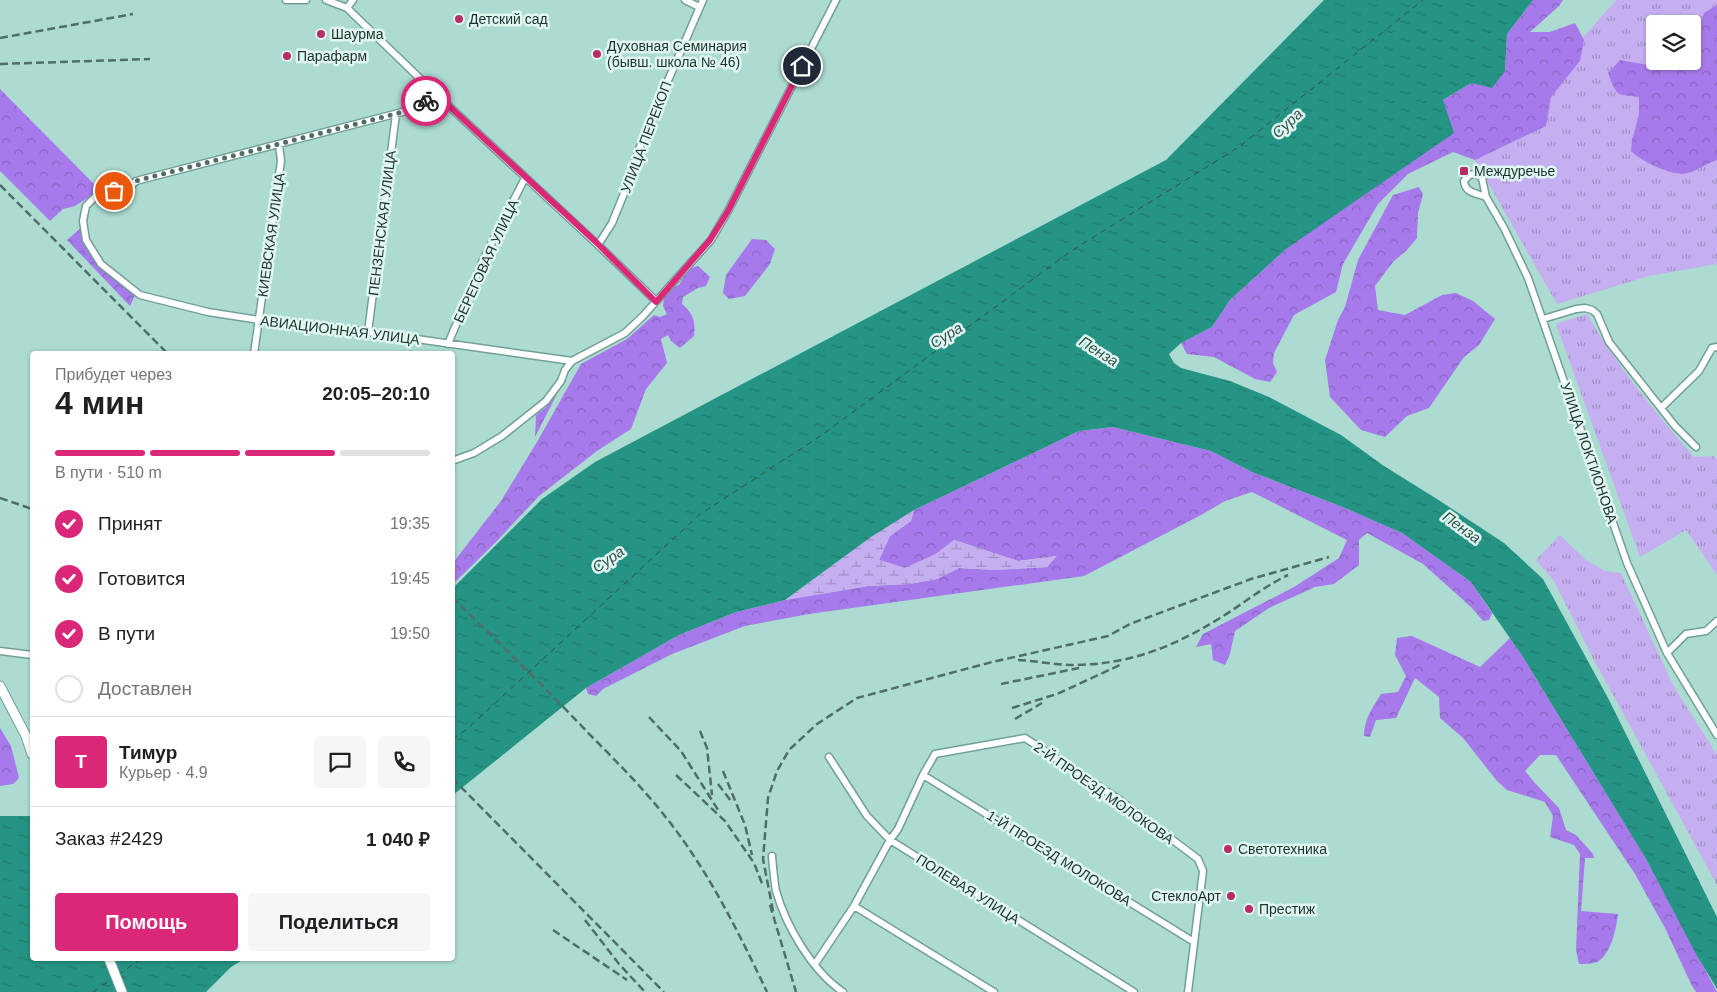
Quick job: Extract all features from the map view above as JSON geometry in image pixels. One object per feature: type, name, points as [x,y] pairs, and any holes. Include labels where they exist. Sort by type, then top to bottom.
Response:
[{"type":"main road","points":[[0,686],[26,736],[30,748]]},
{"type":"main road","points":[[110,961],[122,992]]},
{"type":"street","points":[[286,0],[306,0]]},
{"type":"street","points":[[326,0],[347,8],[525,178],[598,244],[656,302]]},
{"type":"street","points":[[347,8],[353,0]]},
{"type":"street","points":[[685,0],[699,7]]},
{"type":"street","name":"УЛИЦА ПЕРЕКОП","points":[[598,244],[612,223],[624,196],[643,138],[703,0]]},
{"type":"street","points":[[455,460],[474,453],[532,413],[546,401],[572,362],[625,333],[656,302],[710,240],[728,211],[836,0]]},
{"type":"street","points":[[279,145],[418,108],[436,94]]},
{"type":"street","name":"ПЕНЗЕНСКАЯ УЛИЦА","points":[[368,332],[396,114]]},
{"type":"street","name":"АВИАЦИОННАЯ УЛИЦА","points":[[279,145],[136,181],[126,190],[100,192],[86,206],[83,221],[86,240],[101,264],[140,295],[208,312],[259,320],[325,326],[572,362]]},
{"type":"street","name":"КИЕВСКАЯ УЛИЦА","points":[[254,351],[281,161],[279,145]]},
{"type":"street","name":"УЛИЦА ЛОКТИОНОВА","points":[[1486,197],[1468,191],[1465,187],[1464,180],[1469,174],[1476,174],[1482,178],[1486,197],[1504,228],[1528,278],[1627,563],[1667,653],[1717,735]]},
{"type":"street","name":"БЕРЕГОВАЯ УЛИЦА","points":[[448,344],[483,260],[525,178]]},
{"type":"street","points":[[1543,319],[1585,308],[1597,314],[1609,342],[1675,426],[1696,447]]},
{"type":"street","points":[[1661,408],[1699,371],[1715,348]]},
{"type":"street","points":[[1667,653],[1686,634],[1706,631],[1717,621]]},
{"type":"street","points":[[0,651],[30,655]]},
{"type":"street","name":"2-Й ПРОЕЗД МОЛОКОВА","points":[[923,775],[935,754],[1026,738],[1117,798],[1198,858],[1203,871],[1194,942]]},
{"type":"street","name":"ПОЛЕВАЯ УЛИЦА","points":[[829,757],[866,816],[890,840],[1134,992]]},
{"type":"street","points":[[815,964],[854,906],[898,829],[923,775]]},
{"type":"street","name":"1-Й ПРОЕЗД МОЛОКОВА","points":[[923,775],[1194,942]]},
{"type":"street","points":[[772,856],[776,890],[787,921],[815,964],[843,992]]},
{"type":"street","points":[[854,906],[994,992]]},
{"type":"street","points":[[1188,992],[1194,942]]},
{"type":"green space","points":[[1533,0],[1563,0],[1559,6],[1530,32],[1550,32],[1575,23],[1584,40],[1580,61],[1551,97],[1546,126],[1475,160],[1453,152],[1408,174],[1378,204],[1343,264],[1336,292],[1294,315],[1274,353],[1273,363],[1277,372],[1270,382],[1255,379],[1214,357],[1187,354],[1181,343],[1212,327],[1230,300],[1443,100],[1471,83],[1505,71],[1507,34]]},
{"type":"green space","points":[[1616,0],[1717,0],[1717,264],[1649,276],[1557,304],[1475,160]]},
{"type":"green space","points":[[1717,5],[1717,160],[1695,171],[1682,174],[1674,173],[1650,164],[1631,151],[1639,114],[1639,97],[1618,93],[1608,73],[1620,60],[1646,65],[1646,70],[1701,70],[1701,21],[1704,13]]},
{"type":"green space","points":[[0,89],[95,185],[94,194],[75,206],[63,209],[50,221],[0,171]]},
{"type":"green space","points":[[1419,187],[1423,194],[1418,213],[1417,238],[1393,262],[1375,286],[1378,310],[1405,315],[1442,295],[1456,293],[1473,301],[1495,319],[1479,345],[1464,357],[1429,408],[1407,416],[1385,437],[1361,430],[1330,397],[1325,360],[1338,320],[1345,307],[1358,260],[1393,195]]},
{"type":"green space","points":[[83,226],[99,265],[135,295],[130,306],[67,240]]},
{"type":"green space","points":[[752,239],[766,240],[775,249],[770,264],[745,296],[729,299],[723,293],[726,275]]},
{"type":"green space","points":[[698,266],[710,277],[706,286],[698,288],[683,297],[682,304],[693,318],[695,326],[694,336],[680,348],[671,341],[668,335],[661,339],[667,363],[646,389],[631,429],[597,451],[539,496],[455,582],[455,560],[501,501],[581,364],[627,339],[654,315],[660,317],[667,314],[663,306],[664,298],[671,288],[679,285],[688,269]]},
{"type":"green space","points":[[1587,314],[1637,388],[1694,457],[1714,456],[1717,460],[1717,575],[1686,530],[1640,557],[1556,324]]},
{"type":"green space","points":[[557,394],[535,437],[536,415]]},
{"type":"green space","points":[[1113,427],[1211,451],[1252,472],[1345,508],[1402,533],[1471,582],[1492,613],[1489,620],[1483,621],[1471,607],[1423,564],[1367,533],[1359,540],[1359,565],[1334,584],[1315,587],[1269,608],[1235,631],[1230,654],[1225,665],[1213,660],[1211,644],[1196,647],[1203,634],[1294,587],[1339,558],[1347,540],[1252,492],[1225,501],[1084,576],[809,614],[745,626],[672,654],[603,689],[596,696],[588,694],[586,688],[679,635],[736,612],[785,600],[868,586],[909,584],[937,579],[959,568],[996,570],[1047,567],[1056,556],[1018,561],[954,540],[936,554],[905,568],[879,560],[890,536],[911,521],[914,510],[1079,431]]},
{"type":"green space","points":[[914,510],[911,521],[890,536],[879,560],[905,568],[936,554],[954,540],[1018,561],[1057,556],[1047,567],[996,570],[959,568],[937,579],[909,584],[868,586],[785,600],[871,537]]},
{"type":"green space","points":[[1560,535],[1586,560],[1605,571],[1621,573],[1674,687],[1717,755],[1717,885],[1594,660],[1554,581],[1536,560]]},
{"type":"green space","points":[[1412,636],[1480,667],[1510,638],[1646,859],[1717,992],[1696,992],[1665,928],[1635,874],[1556,755],[1540,755],[1525,771],[1559,808],[1566,830],[1576,835],[1593,854],[1594,858],[1585,858],[1581,911],[1618,914],[1615,933],[1607,952],[1599,961],[1592,963],[1579,964],[1576,950],[1580,854],[1574,845],[1550,837],[1553,816],[1545,802],[1507,790],[1497,781],[1463,738],[1440,718],[1439,697],[1415,678],[1396,718],[1376,720],[1370,737],[1364,736],[1367,719],[1381,694],[1398,692],[1406,676],[1395,655],[1397,638]]},
{"type":"green space","points":[[0,728],[11,746],[19,778],[13,784],[0,786]]},
{"type":"water","points":[[1324,0],[1533,0],[1507,34],[1505,71],[1492,88],[1471,83],[1443,100],[1454,133],[1286,249],[1230,300],[1212,327],[1181,343],[1169,354],[1174,363],[1181,368],[1230,381],[1269,397],[1341,435],[1384,466],[1504,543],[1543,579],[1608,698],[1717,917],[1717,989],[1696,954],[1646,859],[1523,657],[1471,582],[1402,533],[1345,508],[1252,472],[1211,451],[1113,427],[1079,431],[914,510],[871,537],[785,600],[736,612],[679,635],[586,688],[455,793],[455,586],[542,499],[595,462],[1166,160]]},
{"type":"water","points":[[0,816],[30,816],[30,961],[241,961],[231,967],[206,992],[0,992]]},
{"type":"ferry route","points":[[455,737],[466,730],[699,515],[822,435],[1071,251],[1239,147],[1423,0]]},
{"type":"ferry route","points":[[118,975],[138,961]]},
{"type":"ferry route","points":[[93,992],[113,978]]},
{"type":"railway","points":[[0,38],[133,14]]},
{"type":"railway","points":[[0,64],[150,59]]},
{"type":"railway","points":[[0,185],[165,351]]},
{"type":"railway","points":[[0,498],[30,508]]},
{"type":"railway","points":[[773,911],[763,859],[768,798],[777,771],[789,750],[817,724],[857,698],[992,662],[1108,636],[1130,624],[1251,579],[1329,557]]},
{"type":"railway","points":[[1018,660],[1068,665],[1095,664],[1151,652],[1203,628],[1288,575]]},
{"type":"railway","points":[[455,600],[620,765],[680,835],[721,900],[767,992]]},
{"type":"railway","points":[[1012,708],[1057,694],[1120,665]]},
{"type":"railway","points":[[1001,684],[1079,668]]},
{"type":"railway","points":[[1015,719],[1042,703]]},
{"type":"railway","points":[[649,717],[681,751],[720,813]]},
{"type":"railway","points":[[700,731],[707,748],[712,795]]},
{"type":"railway","points":[[723,771],[745,825],[752,855]]},
{"type":"railway","points":[[676,775],[725,821],[754,863],[763,886]]},
{"type":"railway","points":[[455,781],[664,992]]},
{"type":"railway","points":[[718,784],[731,801]]},
{"type":"railway","points":[[770,905],[796,992]]},
{"type":"railway","points":[[585,920],[619,964],[645,992]]},
{"type":"railway","points":[[553,930],[627,980]]},
{"type":"way so far","points":[[114,191],[126,190],[136,181],[418,108],[426,101]]},
{"type":"place","name":"Детский сад","points":[[459,19]]},
{"type":"place","name":"Шаурма","points":[[321,34]]},
{"type":"place","name":"Духовная Семинария (бывш. школа № 46)","points":[[597,54]]},
{"type":"place","name":"Парафарм","points":[[287,56]]},
{"type":"place","name":"Междуречье","points":[[1464,171]]},
{"type":"place","name":"Светотехника","points":[[1228,849]]},
{"type":"place","name":"СтеклоАрт","points":[[1231,896]]},
{"type":"place","name":"Престиж","points":[[1249,909]]},
{"type":"route","points":[[426,101],[436,94],[598,244],[656,302],[710,240],[728,211],[802,66]]},
{"type":"water label","name":"Сура","points":[[1287,123]]},
{"type":"water label","name":"Сура","points":[[946,335]]},
{"type":"water label","name":"Пенза","points":[[1099,351]]},
{"type":"water label","name":"Пенза","points":[[1462,527]]},
{"type":"water label","name":"Сура","points":[[608,559]]}]
